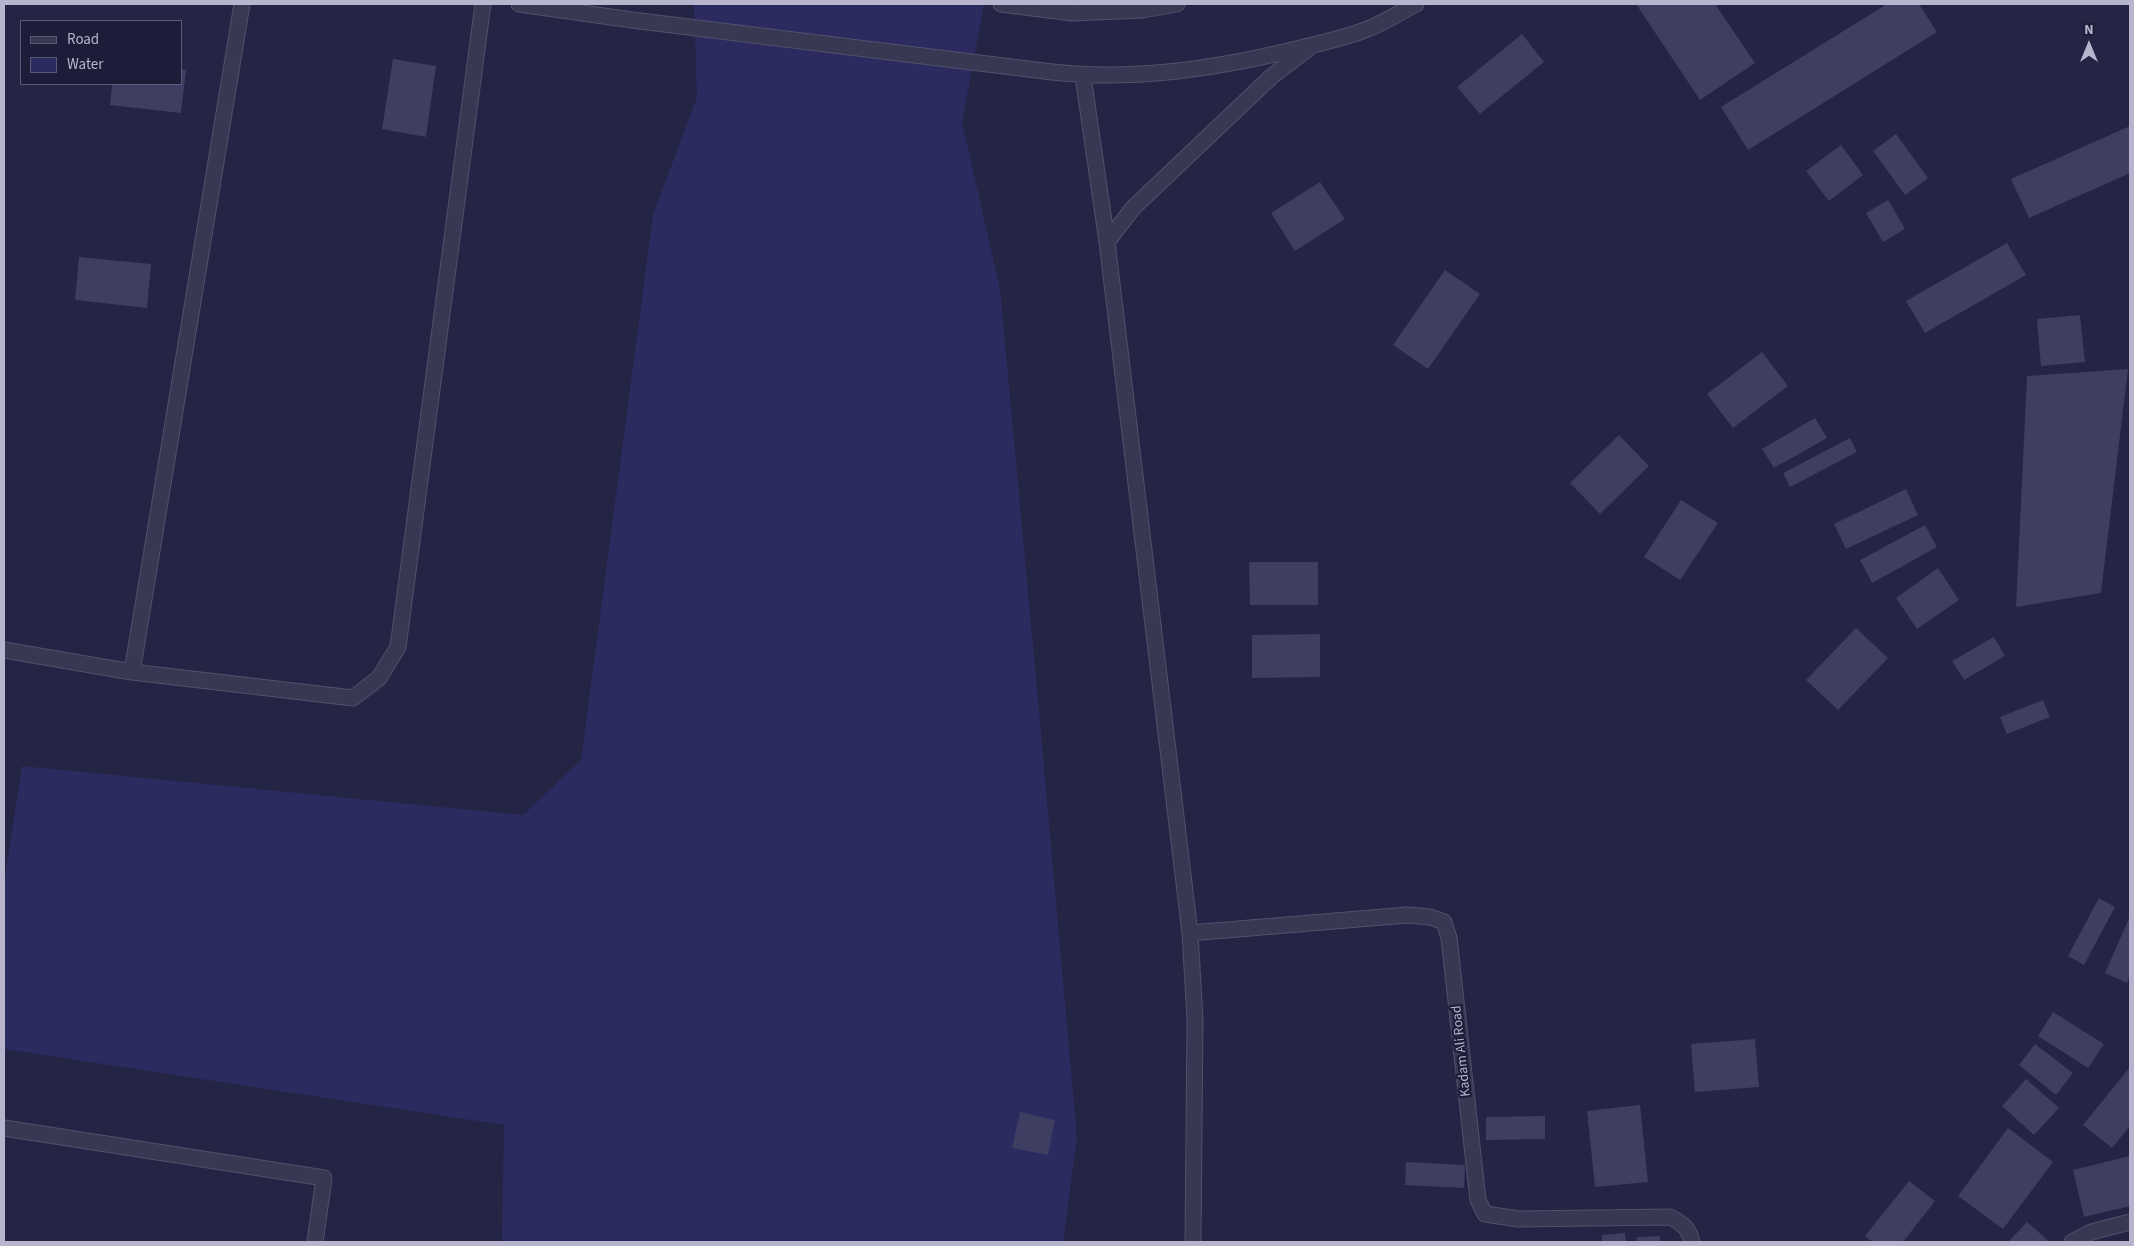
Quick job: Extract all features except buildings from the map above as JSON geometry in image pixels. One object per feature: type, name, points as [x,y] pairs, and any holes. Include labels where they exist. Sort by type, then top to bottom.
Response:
[{"type":"street","points":[[132,672],[242,4]]},
{"type":"street","points":[[4,650],[132,672],[353,698],[379,678],[398,646],[484,4]]},
{"type":"street","points":[[519,4],[537,5],[632,20],[1083,76],[1134,76],[1242,62],[1366,30],[1416,4]]},
{"type":"street","points":[[1001,4],[1072,13],[1143,10],[1177,4]]},
{"type":"street","points":[[1107,242],[1134,208],[1155,187],[1271,77],[1313,45]]},
{"type":"street","points":[[1083,76],[1107,242],[1190,933],[1195,1019],[1193,1242]]},
{"type":"street","name":"Kadam Ali Road","points":[[1190,933],[1407,915],[1444,922],[1449,938],[1478,1200],[1485,1214],[1519,1218],[1670,1217],[1683,1224],[1692,1242]]},
{"type":"street","points":[[4,1128],[324,1178],[315,1242]]},
{"type":"street","points":[[2072,1242],[2092,1232],[2130,1222]]},
{"type":"water","points":[[694,4],[984,4],[962,122],[1000,289],[1038,700],[1077,1138],[1063,1242],[502,1242],[504,1125],[4,1049],[4,884],[22,766],[523,815],[581,760],[653,215],[697,97]]}]
